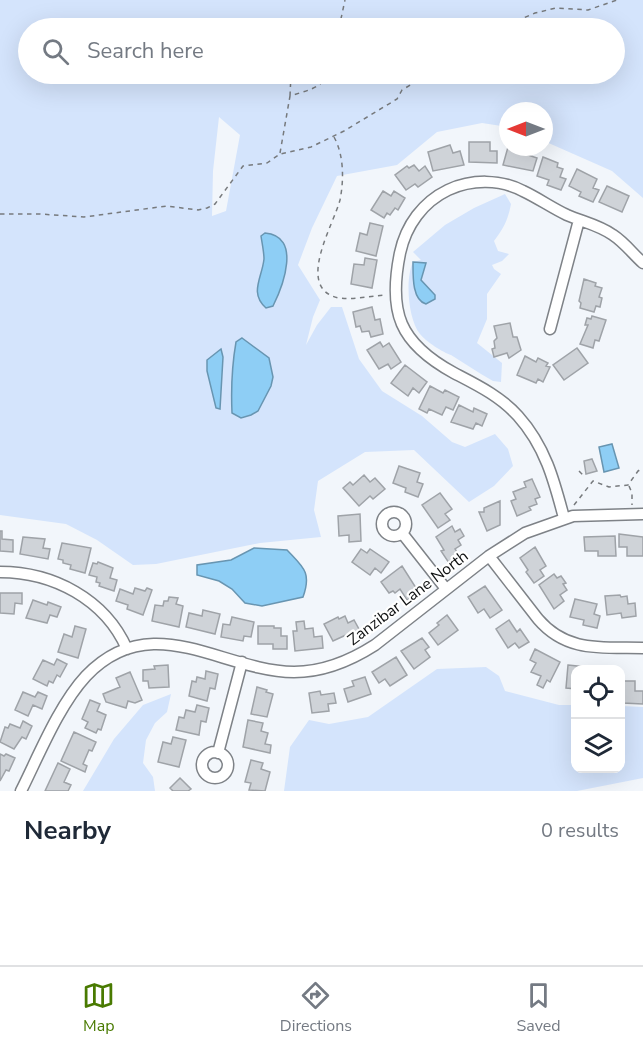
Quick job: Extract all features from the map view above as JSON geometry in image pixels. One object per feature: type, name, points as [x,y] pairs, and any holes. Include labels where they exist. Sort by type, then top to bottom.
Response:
[{"type":"street","points":[[564,518],[549,466],[534,436],[517,415],[499,398],[424,355],[407,334],[396,307],[395,293],[401,246],[417,214],[434,198],[468,184],[488,182],[519,189],[579,220],[601,227],[615,236],[643,263]]},
{"type":"street","points":[[550,329],[579,220]]},
{"type":"street","name":"Zanzibar Lane North","points":[[21,791],[76,688],[100,663],[127,650],[142,646],[172,644],[275,670],[292,672],[328,668],[375,645],[489,556],[525,533],[564,518],[643,514]]},
{"type":"street","points":[[402,533],[446,589]]},
{"type":"street","points":[[489,556],[546,629],[558,637],[575,645],[643,648]]},
{"type":"street","points":[[0,572],[16,572],[49,579],[78,594],[107,618],[117,630],[127,650]]},
{"type":"street","points":[[218,753],[242,662]]},
{"type":"path","points":[[341,18],[345,0]]},
{"type":"path","points":[[523,18],[555,8],[588,10],[617,0]]},
{"type":"path","points":[[280,154],[291,84]]},
{"type":"path","points":[[290,96],[320,84]]},
{"type":"path","points":[[0,214],[40,214],[84,218],[167,206],[198,210],[207,208],[215,204],[225,192],[240,168],[248,164],[267,163],[280,154],[311,147],[334,136],[397,99],[402,90],[412,84]]},
{"type":"path","points":[[334,136],[342,162],[340,200],[318,261],[319,281],[326,291],[338,297],[359,298],[395,293]]},
{"type":"path","points":[[574,509],[576,500],[593,481],[609,487],[628,485],[643,468]]},
{"type":"path","points":[[579,471],[583,475]]},
{"type":"path","points":[[628,485],[632,493],[632,506]]},
{"type":"shaded area","points":[[0,0],[643,0],[643,198],[612,171],[553,145],[553,102],[499,102],[499,126],[482,123],[437,132],[397,165],[337,176],[312,228],[298,265],[320,300],[306,345],[317,325],[331,307],[342,307],[359,359],[382,391],[422,416],[452,442],[465,447],[495,434],[508,449],[513,466],[494,486],[469,502],[414,450],[365,452],[318,481],[314,510],[321,537],[260,543],[156,564],[133,565],[97,540],[66,524],[0,515]],"holes":[[[219,117],[240,135],[226,211],[212,216],[213,171]]]},
{"type":"shaded area","points":[[505,194],[511,204],[510,210],[505,224],[494,241],[498,251],[509,254],[502,261],[492,265],[501,274],[487,294],[487,319],[477,343],[502,363],[501,382],[493,381],[422,337],[410,309],[409,278],[413,262],[421,260],[413,252],[445,225]]},
{"type":"shaded area","points":[[486,667],[499,676],[505,691],[559,705],[571,705],[571,773],[625,773],[625,706],[643,707],[643,778],[577,791],[284,791],[290,747],[309,720],[329,724],[368,717],[437,669]]},
{"type":"shaded area","points":[[171,694],[167,712],[155,723],[146,740],[143,763],[153,777],[155,791],[83,791],[114,739],[143,705]]},
{"type":"water","points":[[265,233],[276,236],[283,243],[287,263],[285,275],[273,306],[266,308],[258,297],[257,291],[264,259],[261,236]]},
{"type":"water","points":[[413,262],[426,263],[421,280],[435,295],[435,299],[426,304],[421,302],[416,293]]},
{"type":"water","points":[[242,338],[269,358],[273,377],[271,386],[258,411],[241,418],[232,413],[232,395],[236,342]]},
{"type":"water","points":[[221,349],[223,357],[220,409],[216,408],[207,371],[207,360]]},
{"type":"water","points":[[612,444],[619,468],[604,472],[599,447]]},
{"type":"water","points":[[254,548],[287,550],[298,561],[304,570],[307,582],[303,597],[262,606],[245,603],[232,589],[219,581],[197,575],[197,565],[231,560]]},
{"type":"building","points":[[469,142],[490,142],[490,151],[497,151],[497,163],[469,162]]},
{"type":"building","points":[[450,145],[453,153],[460,151],[464,165],[433,171],[428,152]]},
{"type":"building","points":[[506,156],[537,158],[533,171],[503,165]]},
{"type":"building","points":[[543,157],[558,163],[557,167],[563,169],[560,177],[566,179],[561,190],[547,185],[549,180],[537,176]]},
{"type":"building","points":[[414,165],[419,171],[425,166],[432,177],[418,187],[415,184],[406,190],[395,175],[407,166],[409,168]]},
{"type":"building","points":[[577,169],[597,179],[593,188],[599,190],[593,202],[579,196],[581,192],[569,186]]},
{"type":"building","points":[[607,186],[629,196],[622,212],[599,202]]},
{"type":"building","points":[[383,191],[391,196],[394,191],[405,198],[398,210],[395,208],[390,215],[387,213],[384,218],[371,210]]},
{"type":"building","points":[[370,223],[383,226],[376,256],[356,251],[360,233],[367,235]]},
{"type":"building","points":[[365,258],[377,260],[372,288],[351,284],[354,264],[364,265]]},
{"type":"building","points":[[584,279],[602,288],[599,297],[602,298],[600,307],[596,306],[594,312],[580,308],[579,301]]},
{"type":"building","points":[[372,307],[375,320],[380,319],[383,334],[371,337],[369,331],[362,332],[360,326],[356,327],[353,312]]},
{"type":"building","points":[[592,316],[606,320],[599,341],[595,340],[593,348],[580,344],[588,325],[585,325],[587,318],[591,319]]},
{"type":"building","points":[[510,323],[513,337],[517,337],[521,350],[509,358],[507,353],[494,357],[492,349],[495,348],[494,341],[497,338],[494,326]]},
{"type":"building","points":[[380,342],[383,347],[389,343],[401,362],[391,369],[388,364],[379,369],[367,350]]},
{"type":"building","points":[[577,348],[588,363],[564,380],[553,365]]},
{"type":"building","points":[[525,356],[536,362],[538,358],[548,363],[546,366],[550,367],[543,382],[538,379],[536,383],[517,375]]},
{"type":"building","points":[[405,365],[427,382],[419,393],[413,388],[408,396],[391,383]]},
{"type":"building","points":[[430,386],[443,393],[445,390],[459,397],[453,410],[446,407],[442,415],[429,409],[427,413],[419,409]]},
{"type":"building","points":[[459,405],[473,412],[474,408],[487,414],[482,426],[476,423],[473,429],[451,422]]},
{"type":"building","points":[[592,459],[597,471],[586,474],[584,461]]},
{"type":"building","points":[[399,466],[420,473],[417,482],[423,484],[418,497],[405,492],[406,488],[393,483]]},
{"type":"building","points":[[364,475],[370,482],[375,478],[385,489],[373,499],[370,496],[359,506],[343,488],[350,482],[353,485]]},
{"type":"building","points":[[532,479],[540,497],[535,499],[537,504],[529,507],[531,510],[517,516],[511,501],[516,499],[513,492],[526,487],[524,482]]},
{"type":"building","points":[[440,493],[452,509],[445,514],[450,520],[438,528],[422,505]]},
{"type":"building","points":[[500,501],[500,525],[487,531],[479,512],[484,512],[484,508]]},
{"type":"building","points":[[360,514],[361,541],[349,542],[349,535],[339,536],[338,516]]},
{"type":"building","points":[[452,526],[455,532],[460,529],[464,536],[458,540],[461,545],[455,549],[460,556],[449,563],[436,537]]},
{"type":"building","points":[[0,531],[2,531],[2,539],[13,540],[13,552],[0,551]]},
{"type":"building","points":[[619,534],[643,537],[643,556],[627,556],[627,547],[619,547]]},
{"type":"building","points":[[615,536],[616,556],[598,556],[598,551],[585,551],[584,537]]},
{"type":"building","points":[[23,537],[45,539],[43,548],[50,549],[48,559],[20,554]]},
{"type":"building","points":[[62,543],[91,548],[85,573],[70,569],[71,565],[58,559]]},
{"type":"building","points":[[535,547],[546,566],[540,570],[544,576],[534,583],[520,558]]},
{"type":"building","points":[[361,549],[367,553],[370,549],[389,562],[381,573],[375,568],[370,575],[352,562]]},
{"type":"building","points":[[98,562],[113,568],[110,578],[117,580],[114,591],[99,586],[100,583],[96,582],[97,577],[89,575],[93,563]]},
{"type":"building","points":[[402,566],[418,591],[407,600],[400,589],[395,593],[393,591],[389,593],[381,582]]},
{"type":"building","points":[[554,574],[557,578],[561,576],[566,583],[563,584],[567,590],[560,595],[564,601],[554,609],[539,585]]},
{"type":"building","points":[[485,586],[502,610],[490,618],[484,609],[478,613],[468,597]]},
{"type":"building","points":[[135,588],[145,591],[147,588],[152,590],[143,615],[127,609],[128,605],[116,601],[120,589],[133,594]]},
{"type":"building","points":[[0,593],[22,593],[22,604],[15,603],[14,614],[0,613]]},
{"type":"building","points":[[620,595],[621,597],[627,596],[628,604],[635,603],[636,616],[622,618],[621,613],[607,615],[605,596]]},
{"type":"building","points":[[169,597],[178,598],[176,604],[183,606],[179,627],[152,621],[155,605],[163,606],[164,601],[168,601]]},
{"type":"building","points":[[575,599],[597,604],[594,614],[600,616],[597,628],[583,625],[584,620],[570,617]]},
{"type":"building","points":[[33,600],[61,607],[57,617],[50,615],[47,623],[26,618]]},
{"type":"building","points":[[203,610],[220,614],[215,634],[186,627],[189,613],[202,616]]},
{"type":"building","points":[[447,615],[458,630],[438,645],[429,633]]},
{"type":"building","points":[[345,616],[348,623],[354,620],[360,631],[333,641],[324,624]]},
{"type":"building","points":[[232,617],[254,622],[251,637],[244,636],[243,641],[221,637],[223,624],[230,625]]},
{"type":"building","points":[[509,620],[517,632],[520,629],[529,642],[519,648],[515,643],[508,648],[496,629]]},
{"type":"building","points":[[304,621],[305,629],[313,628],[314,637],[322,636],[323,648],[295,651],[293,631],[297,631],[296,622]]},
{"type":"building","points":[[75,626],[86,629],[78,658],[58,652],[64,634],[72,637]]},
{"type":"building","points":[[258,626],[281,628],[281,636],[287,636],[287,649],[273,649],[273,644],[258,644]]},
{"type":"building","points":[[422,638],[429,647],[425,650],[430,657],[414,669],[401,651]]},
{"type":"building","points":[[535,649],[560,662],[550,682],[547,680],[543,688],[537,685],[541,676],[531,672],[536,663],[530,660]]},
{"type":"building","points":[[396,657],[407,675],[390,686],[385,679],[379,683],[372,672]]},
{"type":"building","points":[[57,659],[67,664],[60,677],[57,675],[53,683],[49,681],[47,686],[33,679],[43,660],[54,665]]},
{"type":"building","points":[[168,665],[169,687],[149,688],[148,681],[143,681],[143,670]]},
{"type":"building","points":[[568,665],[571,665],[571,688],[566,688]]},
{"type":"building","points":[[206,671],[218,674],[215,689],[210,688],[207,701],[189,696],[192,681],[196,682],[197,677],[205,679]]},
{"type":"building","points":[[130,672],[142,700],[135,703],[128,701],[126,708],[106,702],[103,694],[120,687],[116,678]]},
{"type":"building","points":[[365,677],[371,694],[348,702],[344,689],[354,686],[352,681]]},
{"type":"building","points":[[625,681],[635,681],[635,691],[643,691],[643,704],[625,703]]},
{"type":"building","points":[[257,687],[273,694],[267,717],[251,714]]},
{"type":"building","points":[[320,691],[321,695],[334,693],[336,703],[328,704],[329,711],[312,713],[309,693]]},
{"type":"building","points":[[23,692],[35,697],[38,692],[47,696],[42,709],[33,705],[28,716],[15,710]]},
{"type":"building","points":[[90,700],[100,704],[97,711],[106,715],[101,730],[98,729],[96,733],[85,728],[88,722],[82,719]]},
{"type":"building","points":[[197,705],[209,708],[206,722],[201,721],[199,735],[176,730],[179,717],[184,718],[186,710],[195,712]]},
{"type":"building","points":[[248,720],[263,723],[261,731],[268,733],[265,744],[271,745],[270,753],[243,747]]},
{"type":"building","points":[[23,721],[32,726],[26,739],[22,737],[14,749],[0,742],[5,727],[8,728],[10,724],[20,728]]},
{"type":"building","points":[[74,732],[96,742],[92,751],[89,750],[83,764],[87,766],[85,772],[61,761]]},
{"type":"building","points":[[173,737],[186,740],[179,767],[158,762],[163,742],[171,744]]},
{"type":"building","points":[[0,754],[15,758],[9,771],[6,770],[0,781]]},
{"type":"building","points":[[251,760],[263,763],[261,769],[270,772],[265,791],[249,790],[251,783],[245,782]]},
{"type":"building","points":[[58,763],[70,769],[64,782],[71,785],[68,791],[45,791]]},
{"type":"building","points":[[180,778],[191,789],[173,791],[170,788]]}]
